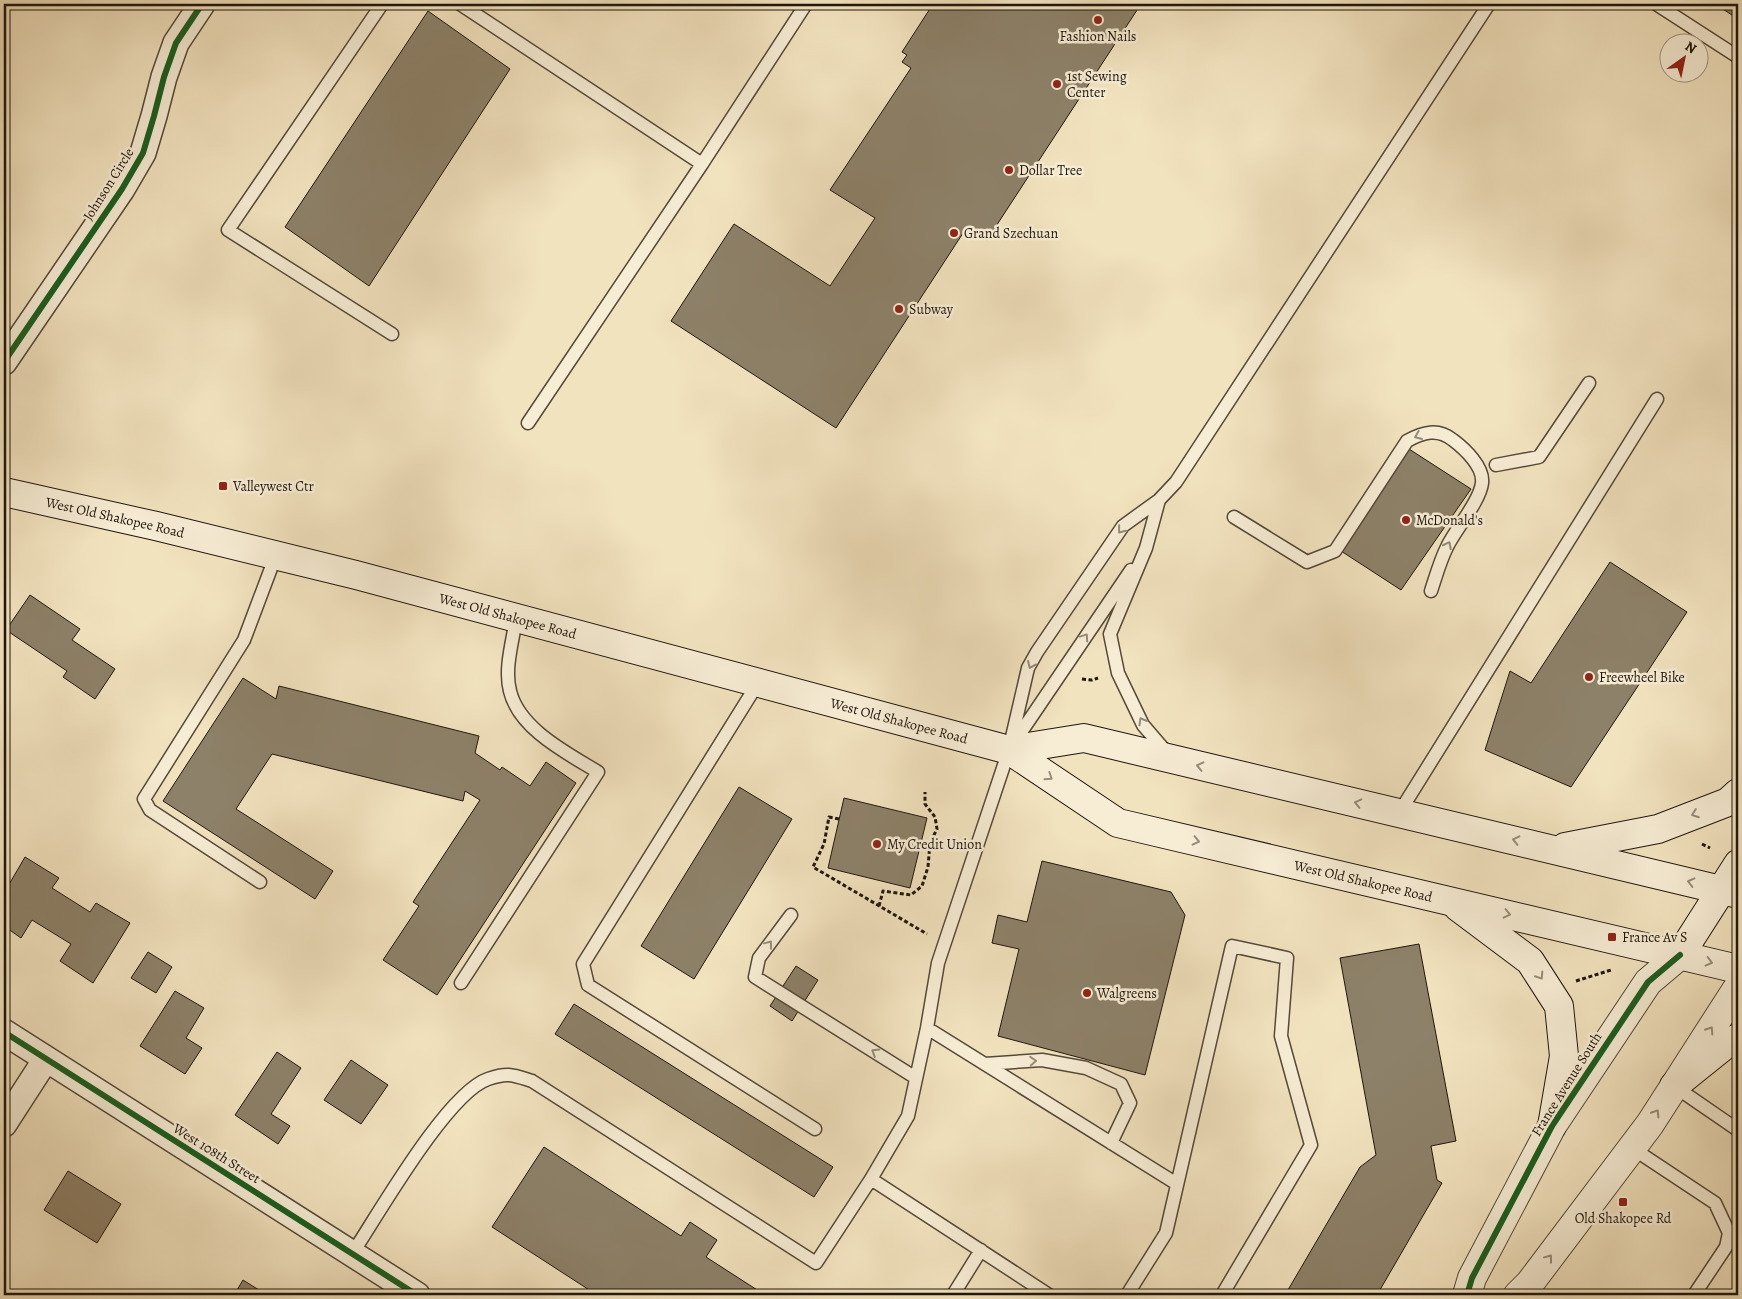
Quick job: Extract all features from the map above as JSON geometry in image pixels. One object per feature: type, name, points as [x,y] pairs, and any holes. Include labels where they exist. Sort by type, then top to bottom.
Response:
[{"type":"main road","name":"West Old Shakopee Road","points":[[4,492],[276,556],[1009,750],[1118,823],[1738,969]]},
{"type":"main road","name":"West Old Shakopee Road","points":[[1009,750],[1084,738],[1730,892]]},
{"type":"main road","points":[[1554,850],[1658,829],[1728,802],[1738,794]]},
{"type":"main road","name":"France Avenue South","points":[[1467,1295],[1472,1278],[1552,1126],[1648,982],[1680,954],[1730,892],[1738,864]]},
{"type":"main road","points":[[1449,900],[1530,961],[1559,1006],[1564,1056],[1552,1126]]},
{"type":"main road","points":[[1518,1295],[1530,1283],[1650,1124],[1738,987]]},
{"type":"main road","points":[[1674,1086],[1730,1041],[1738,1038]]},
{"type":"street","name":"Johnson Circle","points":[[4,362],[135,168],[143,153],[164,77],[176,43],[202,4]]},
{"type":"street","name":"West 108th Street","points":[[4,1032],[417,1295]]},
{"type":"street","points":[[4,1124],[46,1059]]},
{"type":"lane","points":[[382,4],[228,230],[392,334]]},
{"type":"lane","points":[[460,4],[702,164]]},
{"type":"lane","points":[[528,423],[702,164],[806,4]]},
{"type":"lane","points":[[352,1254],[423,1144],[444,1118],[469,1091],[486,1080],[511,1074],[532,1081],[816,1263],[871,1179],[908,1116],[927,1028],[938,963],[1009,750],[1028,668],[1123,526],[1159,500],[1176,482],[1489,4]]},
{"type":"lane","points":[[1656,4],[1738,57]]},
{"type":"lane","points":[[1496,465],[1539,457],[1588,383]]},
{"type":"lane","points":[[1399,813],[1657,400]]},
{"type":"lane","points":[[1234,517],[1307,562],[1335,551],[1407,442],[1419,434],[1440,433],[1452,440],[1471,457],[1480,470],[1483,482],[1479,494],[1446,549],[1431,590]]},
{"type":"lane","points":[[1159,500],[1146,548],[1110,634],[1118,673],[1143,726],[1173,759]]},
{"type":"lane","points":[[1009,750],[1146,548]]},
{"type":"lane","points":[[260,882],[150,810],[144,799],[244,640],[276,556]]},
{"type":"lane","points":[[461,983],[598,772],[560,749],[536,730],[519,712],[510,691],[509,670],[516,618]]},
{"type":"lane","points":[[758,683],[584,964],[588,985],[815,1130]]},
{"type":"lane","points":[[790,915],[759,958],[755,977],[916,1078]]},
{"type":"lane","points":[[1127,1295],[1166,1233],[1232,946],[1287,958],[1281,1036],[1311,1145],[1222,1295]]},
{"type":"lane","points":[[927,1028],[1177,1184]]},
{"type":"lane","points":[[985,1064],[1042,1060],[1086,1068],[1121,1084],[1130,1103],[1111,1144]]},
{"type":"lane","points":[[1674,1086],[1738,1130]]},
{"type":"lane","points":[[1632,1148],[1715,1203],[1734,1235],[1694,1295]]},
{"type":"lane","points":[[871,1179],[1049,1295]]},
{"type":"lane","points":[[953,1295],[981,1250]]},
{"type":"path","points":[[1074,678],[1092,680],[1102,677]]},
{"type":"path","points":[[879,906],[883,891],[911,895],[922,886],[928,867],[930,843],[937,829],[935,817],[925,804],[925,792]]},
{"type":"path","points":[[839,820],[829,817],[824,844],[813,867],[944,945]]},
{"type":"path","points":[[1571,982],[1615,969]]},
{"type":"building","points":[[933,4],[1141,4],[987,240],[967,227],[836,428],[671,321],[734,224],[830,286],[875,218],[830,190],[911,68],[902,62],[907,55],[902,52]]},
{"type":"building","points":[[1715,4],[1738,4],[1738,19]]},
{"type":"building","points":[[428,11],[510,69],[369,286],[285,227]]},
{"type":"building","name":"McDonald's","points":[[1409,449],[1471,489],[1401,590],[1341,551]]},
{"type":"building","name":"Freewheel Bike","points":[[1610,562],[1687,612],[1571,787],[1485,750],[1510,671],[1531,683]]},
{"type":"building","points":[[30,595],[80,629],[72,640],[115,669],[95,699],[63,677],[67,671],[6,630]]},
{"type":"building","points":[[243,678],[276,699],[279,686],[479,736],[475,753],[500,770],[502,767],[530,786],[546,762],[576,783],[437,995],[383,960],[419,906],[413,902],[480,800],[465,791],[463,801],[272,754],[236,809],[333,871],[315,899],[163,801]]},
{"type":"building","points":[[739,787],[792,819],[694,979],[641,946]]},
{"type":"building","name":"My Credit Union","points":[[844,798],[927,818],[910,888],[828,868]]},
{"type":"building","points":[[25,857],[59,878],[52,888],[90,912],[96,903],[130,923],[93,983],[60,961],[71,944],[32,920],[21,938],[4,926],[4,893]]},
{"type":"building","name":"Walgreens","points":[[1042,861],[1171,892],[1185,915],[1145,1075],[998,1036],[1019,949],[992,943],[998,915],[1027,922]]},
{"type":"building","points":[[1419,944],[1456,1141],[1431,1146],[1437,1180],[1442,1183],[1377,1295],[1285,1295],[1360,1167],[1376,1155],[1340,958]]},
{"type":"building","points":[[148,952],[172,967],[156,993],[131,978]]},
{"type":"building","points":[[796,966],[818,980],[792,1021],[770,1006]]},
{"type":"building","points":[[175,991],[204,1008],[186,1038],[202,1048],[185,1074],[140,1046]]},
{"type":"building","points":[[574,1004],[833,1167],[814,1197],[555,1034]]},
{"type":"building","points":[[277,1052],[301,1068],[271,1114],[290,1126],[278,1144],[235,1115]]},
{"type":"building","points":[[351,1060],[388,1085],[361,1124],[324,1100]]},
{"type":"building","points":[[544,1147],[681,1236],[690,1222],[717,1240],[706,1257],[765,1295],[597,1295],[492,1227]]},
{"type":"building","points":[[68,1171],[121,1204],[97,1243],[44,1210]]},
{"type":"building","points":[[243,1280],[267,1295],[234,1295]]},
{"type":"cycle path","points":[[4,362],[122,189],[143,153],[164,77],[176,43],[202,4]]},
{"type":"cycle path","points":[[1467,1295],[1472,1278],[1552,1126],[1648,982],[1680,955]]},
{"type":"cycle path","points":[[4,1032],[417,1295]]},
{"type":"place","name":"Fashion Nails","points":[[1098,20]]},
{"type":"place","name":"1st Sewing Center","points":[[1057,84]]},
{"type":"place","name":"Dollar Tree","points":[[1009,170]]},
{"type":"place","name":"Grand Szechuan","points":[[954,233]]},
{"type":"place","name":"Subway","points":[[899,309]]},
{"type":"place","name":"Valleywest Ctr","points":[[223,486]]},
{"type":"place","name":"McDonald's","points":[[1406,520]]},
{"type":"place","name":"Freewheel Bike","points":[[1589,677]]},
{"type":"place","name":"My Credit Union","points":[[877,844]]},
{"type":"place","name":"France Av S","points":[[1612,937]]},
{"type":"place","name":"Walgreens","points":[[1087,993]]},
{"type":"place","name":"Old Shakopee Rd","points":[[1623,1202]]}]
